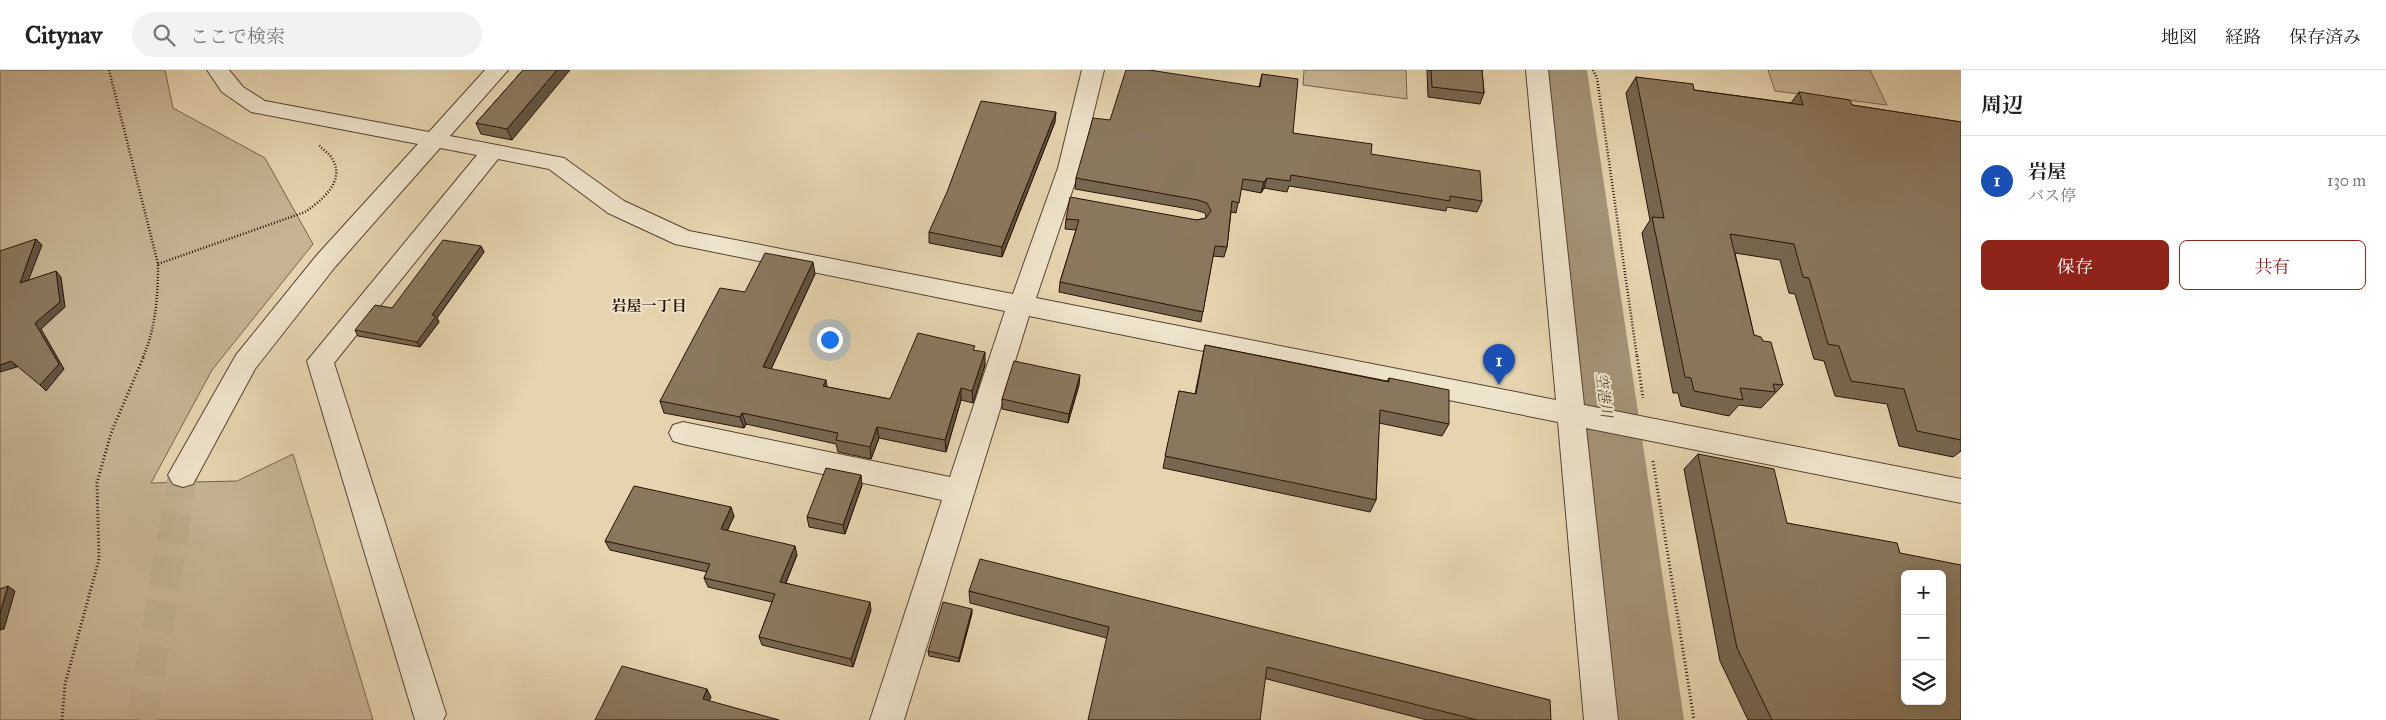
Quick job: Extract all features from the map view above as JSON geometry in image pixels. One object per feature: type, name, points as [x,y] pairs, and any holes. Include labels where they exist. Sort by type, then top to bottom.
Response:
[{"type":"street","points":[[218,70],[221,78],[238,94],[259,107],[556,163],[616,207],[684,238],[1961,492]]},
{"type":"street","points":[[183,475],[245,362],[326,261],[497,70]]},
{"type":"street","points":[[886,720],[1016,315],[1070,198],[1069,168],[1093,70]]},
{"type":"street","points":[[1537,70],[1579,415],[1601,720]]},
{"type":"street","points":[[429,714],[320,361],[492,152]]},
{"type":"street","points":[[683,433],[960,491]]},
{"type":"path","points":[[62,720],[66,684],[99,559],[98,482],[111,433],[149,344],[158,295],[158,264],[109,70]]},
{"type":"path","points":[[1593,70],[1597,78],[1645,429],[1694,720]]},
{"type":"path","points":[[158,264],[305,212],[323,199],[335,181],[333,161],[315,140]]},
{"type":"shaded area","points":[[0,70],[165,70],[173,108],[265,158],[313,244],[212,370],[151,483],[237,481],[293,454],[373,720],[0,720]]},
{"type":"shaded area","points":[[1304,70],[1406,70],[1407,99],[1303,85]]},
{"type":"shaded area","points":[[1768,70],[1870,70],[1887,105],[1775,91]]},
{"type":"building","points":[[523,70],[557,70],[507,129],[476,123]]},
{"type":"building","points":[[1126,70],[1149,70],[1260,87],[1262,74],[1298,79],[1293,133],[1372,144],[1371,154],[1480,171],[1482,201],[1450,196],[1450,201],[1291,175],[1290,181],[1267,178],[1264,182],[1243,179],[1239,203],[1232,201],[1227,247],[1215,246],[1203,312],[1060,282],[1079,220],[1066,219],[1070,197],[1197,220],[1206,218],[1211,211],[1207,203],[1198,200],[1076,178],[1093,118],[1110,120]]},
{"type":"building","points":[[1431,70],[1482,70],[1484,93],[1432,87]]},
{"type":"building","points":[[1636,77],[1693,84],[1694,90],[1803,105],[1799,92],[1850,100],[1852,105],[1961,122],[1961,440],[1917,431],[1904,389],[1851,381],[1839,346],[1828,344],[1809,278],[1803,277],[1794,244],[1730,234],[1754,335],[1761,337],[1763,341],[1771,342],[1783,385],[1773,384],[1775,392],[1740,388],[1743,400],[1694,391],[1691,378],[1685,377],[1652,217],[1664,218]]},
{"type":"building","points":[[981,101],[1056,112],[1002,247],[929,232],[947,192]]},
{"type":"building","points":[[36,239],[20,283],[56,271],[60,302],[35,323],[59,364],[40,385],[11,361],[0,365],[0,251]]},
{"type":"building","points":[[443,240],[481,246],[432,315],[436,316],[417,342],[355,330],[375,305],[392,308]]},
{"type":"building","points":[[765,253],[813,262],[763,367],[826,380],[823,386],[890,399],[918,333],[975,346],[973,350],[985,352],[972,391],[961,388],[945,440],[877,427],[870,447],[836,440],[838,433],[742,413],[740,417],[660,401],[720,288],[745,292]]},
{"type":"building","points":[[1205,345],[1389,382],[1389,378],[1449,390],[1449,424],[1380,410],[1376,500],[1165,456],[1179,391],[1196,394]]},
{"type":"building","points":[[1014,361],[1080,375],[1069,414],[1002,399]]},
{"type":"building","points":[[1698,454],[1774,469],[1787,523],[1897,543],[1900,553],[1961,565],[1961,720],[1772,720],[1737,648]]},
{"type":"building","points":[[826,468],[861,475],[843,525],[807,517]]},
{"type":"building","points":[[634,486],[731,507],[721,529],[795,546],[780,582],[870,602],[851,659],[759,637],[775,594],[704,578],[710,564],[605,541]]},
{"type":"building","points":[[980,559],[1550,700],[1551,720],[1477,720],[1267,667],[1260,720],[1088,720],[1109,627],[969,591]]},
{"type":"building","points":[[8,586],[0,613],[0,589]]},
{"type":"building","points":[[943,602],[972,609],[959,658],[928,651]]},
{"type":"building","points":[[622,666],[707,689],[703,699],[779,720],[595,720]]},
{"type":"waterway","name":"空港川","points":[[1563,70],[1645,720]]},
{"type":"tunnel","points":[[142,720],[183,475]]},
{"type":"place","name":"岩屋","points":[[1499,385]]},
{"type":"district","name":"岩屋一丁目","points":[[649,306]]}]
